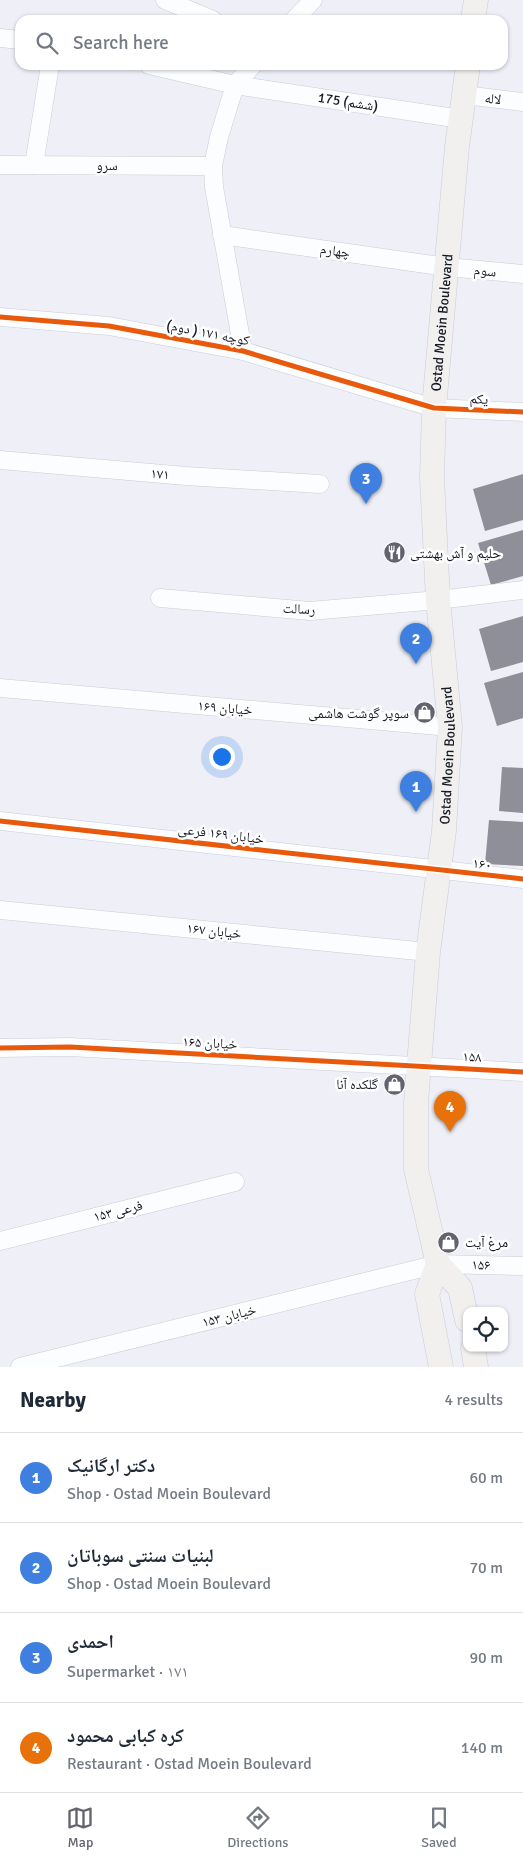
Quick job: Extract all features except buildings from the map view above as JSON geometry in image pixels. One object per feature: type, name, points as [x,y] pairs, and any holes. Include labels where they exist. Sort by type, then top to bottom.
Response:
[{"type":"main road","points":[[474,15],[476,0]]},
{"type":"main road","name":"Ostad Moein Boulevard","points":[[464,1307],[460,1288],[438,1264],[416,1169],[416,1103],[428,952],[444,831],[450,727],[438,600],[432,478],[434,408],[461,119],[467,70]]},
{"type":"main road","points":[[438,1264],[427,1294],[441,1367]]},
{"type":"main road","points":[[474,1352],[476,1367]]},
{"type":"street","points":[[165,0],[201,15]]},
{"type":"street","points":[[299,15],[313,0]]},
{"type":"street","points":[[0,38],[15,40]]},
{"type":"street","points":[[34,165],[49,70]]},
{"type":"street","name":"175 (ششم)","points":[[170,70],[235,85],[461,119]]},
{"type":"street","points":[[243,351],[214,187],[213,166],[219,137],[235,85],[248,70]]},
{"type":"street","name":"لاله","points":[[464,96],[523,102]]},
{"type":"street","name":"سرو","points":[[0,165],[213,166]]},
{"type":"street","name":"چهارم","points":[[222,236],[447,267]]},
{"type":"street","name":"سوم","points":[[447,267],[523,274]]},
{"type":"street","name":"کوچه ۱۷۱ ( دوم)","points":[[0,318],[109,326],[243,351],[434,408]]},
{"type":"street","name":"یکم","points":[[434,408],[523,412]]},
{"type":"street","name":"۱۷۱","points":[[0,460],[186,476],[320,484]]},
{"type":"street","name":"رسالت","points":[[160,598],[310,611],[438,600],[523,590]]},
{"type":"street","name":"خیابان ۱۶۹","points":[[0,688],[450,727]]},
{"type":"street","name":"خیابان ۱۶۹ فرعی","points":[[0,821],[439,870]]},
{"type":"street","name":"۱۶۰","points":[[439,870],[523,879]]},
{"type":"street","name":"خیابان ۱۶۷","points":[[0,910],[428,952]]},
{"type":"street","name":"خیابان ۱۶۵","points":[[0,1048],[70,1047],[419,1066]]},
{"type":"street","name":"۱۵۸","points":[[419,1066],[523,1072]]},
{"type":"street","name":"۱۵۳ فرعی","points":[[0,1240],[235,1182]]},
{"type":"street","name":"۱۵۶","points":[[438,1264],[523,1266]]},
{"type":"street","name":"خیابان ۱۵۳","points":[[20,1367],[438,1264]]},
{"type":"cycle path","points":[[0,317],[109,326],[243,351],[434,408],[523,412]]},
{"type":"cycle path","points":[[0,821],[523,879]]},
{"type":"cycle path","points":[[0,1048],[70,1047],[523,1072]]},
{"type":"place","name":"احمدی","points":[[366,504]]},
{"type":"place","name":"حلیم و آش بهشتی","points":[[394,553]]},
{"type":"place","name":"لبنیات سنتی سوباتان","points":[[416,664]]},
{"type":"place","name":"سوپر گوشت هاشمی","points":[[425,713]]},
{"type":"place","name":"دکتر ارگانیک","points":[[416,812]]},
{"type":"place","name":"گلکده آنا","points":[[394,1084]]},
{"type":"place","name":"کره کبابی محمود","points":[[450,1132]]},
{"type":"place","name":"مرغ آیت","points":[[449,1242]]}]
